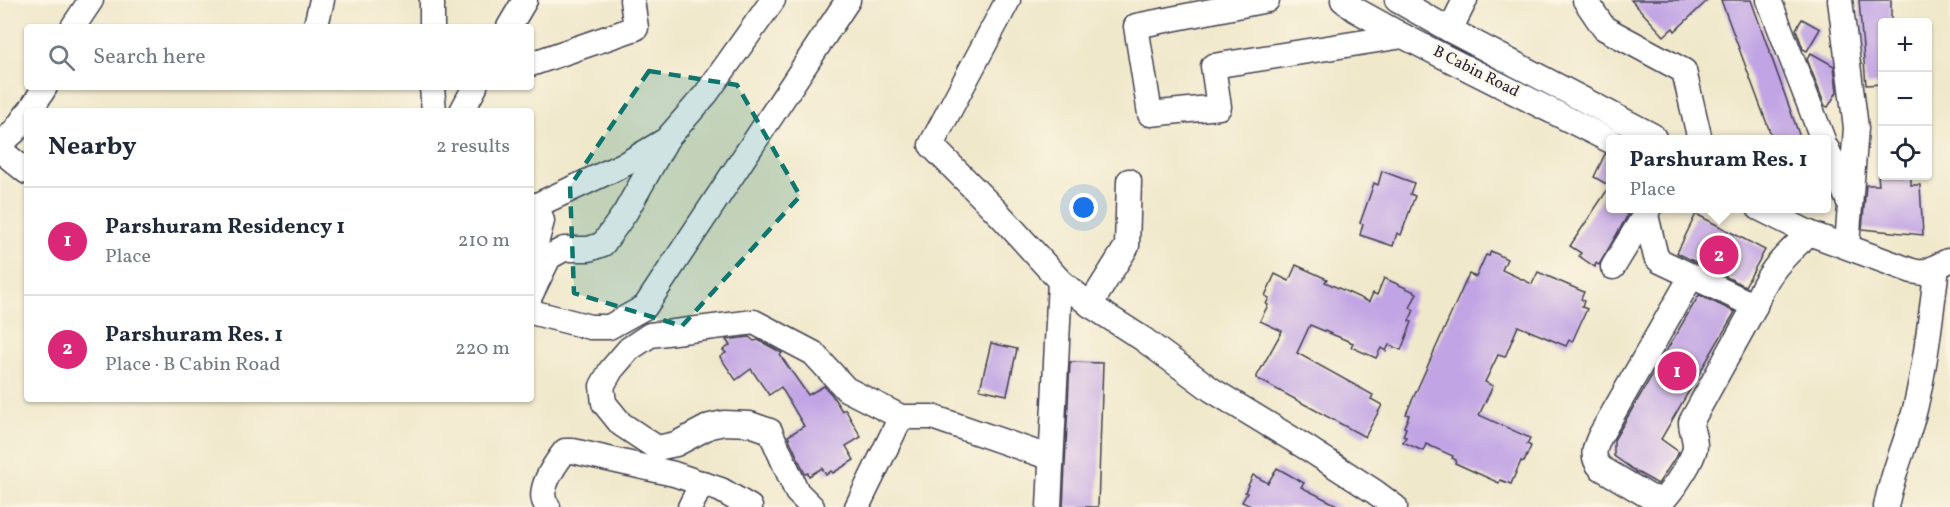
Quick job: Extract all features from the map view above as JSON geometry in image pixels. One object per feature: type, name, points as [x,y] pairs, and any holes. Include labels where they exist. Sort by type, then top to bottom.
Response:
[{"type":"street","points":[[75,24],[91,0]]},
{"type":"street","points":[[432,0],[432,24]]},
{"type":"street","points":[[511,24],[525,0]]},
{"type":"street","points":[[534,63],[636,28],[632,0]]},
{"type":"street","points":[[534,288],[549,257],[564,249],[589,249],[603,244],[624,213],[666,140],[706,94],[773,0]]},
{"type":"street","points":[[534,312],[590,327],[609,327],[645,307],[848,0]]},
{"type":"street","points":[[1008,0],[931,145],[1001,216],[1060,281],[1090,305],[1143,339],[1212,390],[1307,448],[1395,507]]},
{"type":"street","points":[[1267,0],[1136,26],[1150,114],[1219,107],[1213,66],[1403,36]]},
{"type":"street","name":"B Cabin Road","points":[[1342,0],[1403,36],[1606,138]]},
{"type":"street","points":[[1397,0],[1651,135]]},
{"type":"street","points":[[1450,30],[1465,0]]},
{"type":"street","points":[[1585,0],[1604,28],[1684,71],[1699,135]]},
{"type":"street","points":[[1769,0],[1821,135]]},
{"type":"street","points":[[1840,0],[1856,128],[1847,245]]},
{"type":"street","points":[[31,108],[43,90]]},
{"type":"street","points":[[432,90],[434,108]]},
{"type":"street","points":[[464,108],[474,90]]},
{"type":"street","points":[[0,144],[14,132],[24,118]]},
{"type":"street","points":[[534,251],[542,221],[534,206],[627,163],[666,140]]},
{"type":"street","points":[[0,150],[24,169]]},
{"type":"street","points":[[1831,160],[1850,205]]},
{"type":"street","points":[[1090,305],[1127,246],[1129,180]]},
{"type":"street","points":[[1613,267],[1647,213]]},
{"type":"street","points":[[1648,213],[1656,257],[1691,277],[1755,306]]},
{"type":"street","points":[[1769,213],[1809,233],[1847,245],[1899,267],[1937,267],[1915,409],[1890,485],[1886,507]]},
{"type":"street","points":[[1691,277],[1600,436],[1593,456],[1601,468],[1650,497],[1663,500],[1670,494],[1694,454],[1695,443],[1691,422],[1755,306],[1761,287],[1776,265],[1809,233]]},
{"type":"street","points":[[1049,507],[1060,281]]},
{"type":"street","points":[[812,507],[797,492],[770,431],[750,424],[723,423],[710,426],[676,444],[657,448],[621,424],[604,403],[602,386],[611,370],[629,349],[650,335],[754,322],[813,353],[846,389],[901,417],[932,417],[1051,458]]},
{"type":"street","points":[[857,507],[901,417]]},
{"type":"street","points":[[548,507],[543,502],[543,495],[554,468],[565,451],[674,474],[721,490],[750,507]]},
{"type":"street","points":[[690,507],[702,483]]},
{"type":"highlighted area","points":[[649,71],[737,85],[800,196],[682,326],[574,293],[570,186]]},
{"type":"building","points":[[1631,0],[1708,0],[1675,31],[1673,28],[1664,36]]},
{"type":"building","points":[[1721,0],[1751,0],[1799,135],[1771,135]]},
{"type":"building","points":[[1859,0],[1891,0],[1891,18],[1878,18],[1878,84],[1866,85]]},
{"type":"building","points":[[1802,19],[1820,29],[1807,51],[1803,49],[1796,29]]},
{"type":"building","points":[[1811,53],[1834,66],[1837,92],[1828,107],[1825,106],[1807,59]]},
{"type":"building","points":[[1605,154],[1606,154],[1606,184],[1594,177]]},
{"type":"building","points":[[1382,171],[1414,183],[1410,194],[1415,196],[1401,235],[1397,233],[1393,246],[1360,235],[1363,224],[1360,223],[1374,183],[1378,185]]},
{"type":"building","points":[[1878,180],[1911,180],[1911,185],[1920,185],[1923,235],[1862,229],[1866,185],[1879,185]]},
{"type":"building","points":[[1606,192],[1606,213],[1626,213],[1628,215],[1599,265],[1596,263],[1595,267],[1579,256],[1581,253],[1570,246]]},
{"type":"building","points":[[1696,214],[1765,250],[1745,286],[1677,253]]},
{"type":"building","points":[[1491,251],[1507,259],[1502,270],[1532,284],[1538,272],[1584,292],[1581,299],[1584,301],[1582,307],[1587,309],[1572,342],[1569,340],[1566,346],[1518,326],[1505,357],[1498,355],[1485,382],[1493,386],[1479,415],[1530,438],[1527,444],[1531,446],[1524,462],[1521,461],[1511,484],[1500,480],[1499,483],[1455,463],[1453,456],[1426,444],[1423,451],[1403,442],[1406,437],[1403,436],[1406,428],[1404,427],[1409,415],[1406,414],[1469,274],[1476,277],[1486,255],[1489,256]]},
{"type":"building","points":[[1296,265],[1327,279],[1325,282],[1369,302],[1373,293],[1377,295],[1384,278],[1417,293],[1410,308],[1414,310],[1409,321],[1412,322],[1401,350],[1389,345],[1386,351],[1381,348],[1376,358],[1351,347],[1353,343],[1310,325],[1297,353],[1373,395],[1371,399],[1382,405],[1365,437],[1256,378],[1282,331],[1260,321],[1268,305],[1266,304],[1269,298],[1265,296],[1275,274],[1289,281]]},
{"type":"building","points":[[1699,295],[1735,312],[1661,439],[1679,452],[1658,484],[1614,456],[1614,440]]},
{"type":"building","points":[[749,337],[782,353],[780,355],[808,395],[824,386],[842,411],[845,409],[861,437],[846,446],[854,460],[826,475],[822,468],[809,476],[808,473],[805,474],[788,436],[804,426],[781,387],[769,395],[751,369],[736,380],[720,357],[726,353],[723,350],[730,345],[726,340]]},
{"type":"building","points":[[991,343],[1017,349],[1007,395],[980,389]]},
{"type":"building","points":[[1070,362],[1103,363],[1098,507],[1063,507]]},
{"type":"building","points":[[1277,468],[1304,483],[1301,487],[1341,507],[1253,507],[1242,502],[1253,475],[1268,483]]},
{"type":"place","name":"Parshuram Res. 1","points":[[1719,255]]},
{"type":"place","name":"Parshuram Residency 1","points":[[1677,371]]}]
